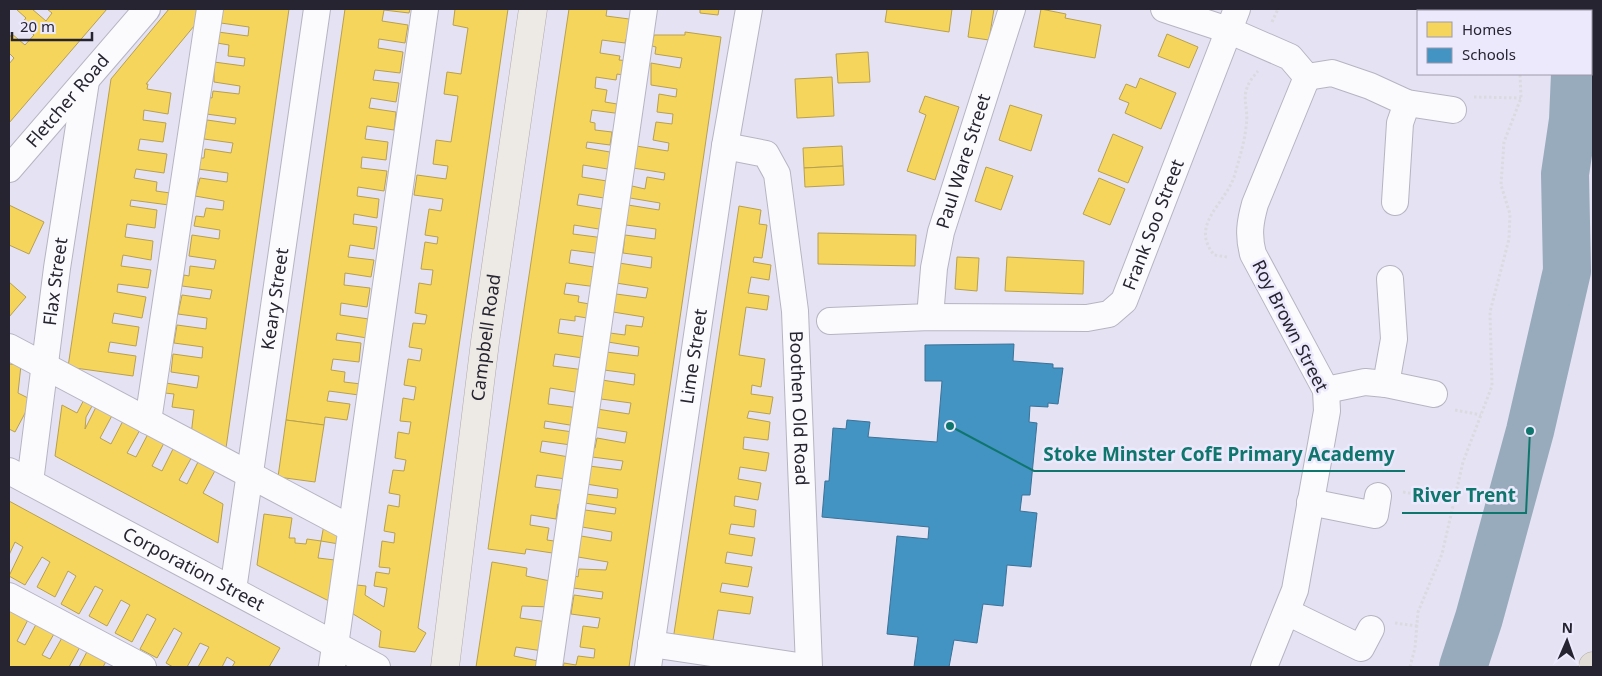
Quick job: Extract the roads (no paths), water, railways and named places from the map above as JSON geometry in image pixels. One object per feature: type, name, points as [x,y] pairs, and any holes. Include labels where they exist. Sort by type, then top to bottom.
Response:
[{"type":"main road","name":"Campbell Road","points":[[445,667],[485,342],[533,9]]},
{"type":"street","name":"Fletcher Road","points":[[9,169],[147,9]]},
{"type":"street","points":[[148,421],[210,9]]},
{"type":"street","name":"Keary Street","points":[[232,590],[317,9]]},
{"type":"street","points":[[333,656],[425,9]]},
{"type":"street","points":[[550,667],[644,9]]},
{"type":"street","name":"Lime Street","points":[[649,656],[725,146],[749,9]]},
{"type":"street","name":"Paul Ware Street","points":[[930,317],[934,268],[941,232],[1012,9]]},
{"type":"street","points":[[1164,9],[1233,19],[1258,43],[1290,57],[1307,77],[1332,73],[1370,86],[1407,103],[1453,110]]},
{"type":"street","name":"Frank Soo Street","points":[[830,321],[930,317],[1086,318],[1109,314],[1124,301],[1233,19]]},
{"type":"street","name":"Roy Brown Street","points":[[1264,667],[1295,590],[1327,412],[1326,390],[1253,254],[1249,239],[1250,223],[1255,204],[1307,77]]},
{"type":"street","name":"Flax Street","points":[[19,476],[45,367],[86,81]]},
{"type":"street","points":[[1395,202],[1400,122],[1407,103]]},
{"type":"street","name":"Boothen Old Road","points":[[725,146],[766,154],[777,174],[795,310],[809,667]]},
{"type":"street","points":[[1386,384],[1394,340],[1390,279]]},
{"type":"street","points":[[9,348],[350,528]]},
{"type":"street","points":[[1326,390],[1365,382],[1386,384],[1434,394]]},
{"type":"street","name":"Corporation Street","points":[[19,476],[232,590],[333,656],[377,667]]},
{"type":"street","points":[[1310,502],[1375,514],[1378,496]]},
{"type":"street","points":[[9,596],[143,667]]},
{"type":"street","points":[[1287,612],[1362,648],[1371,629]]},
{"type":"street","points":[[649,656],[805,667]]},
{"type":"waterway","points":[[1463,667],[1479,618],[1530,431],[1567,271],[1565,174],[1573,120],[1575,75]]},
{"type":"place","name":"Stoke Minster CofE Primary Academy","points":[[950,426]]},
{"type":"place","name":"River Trent","points":[[1530,431]]}]
